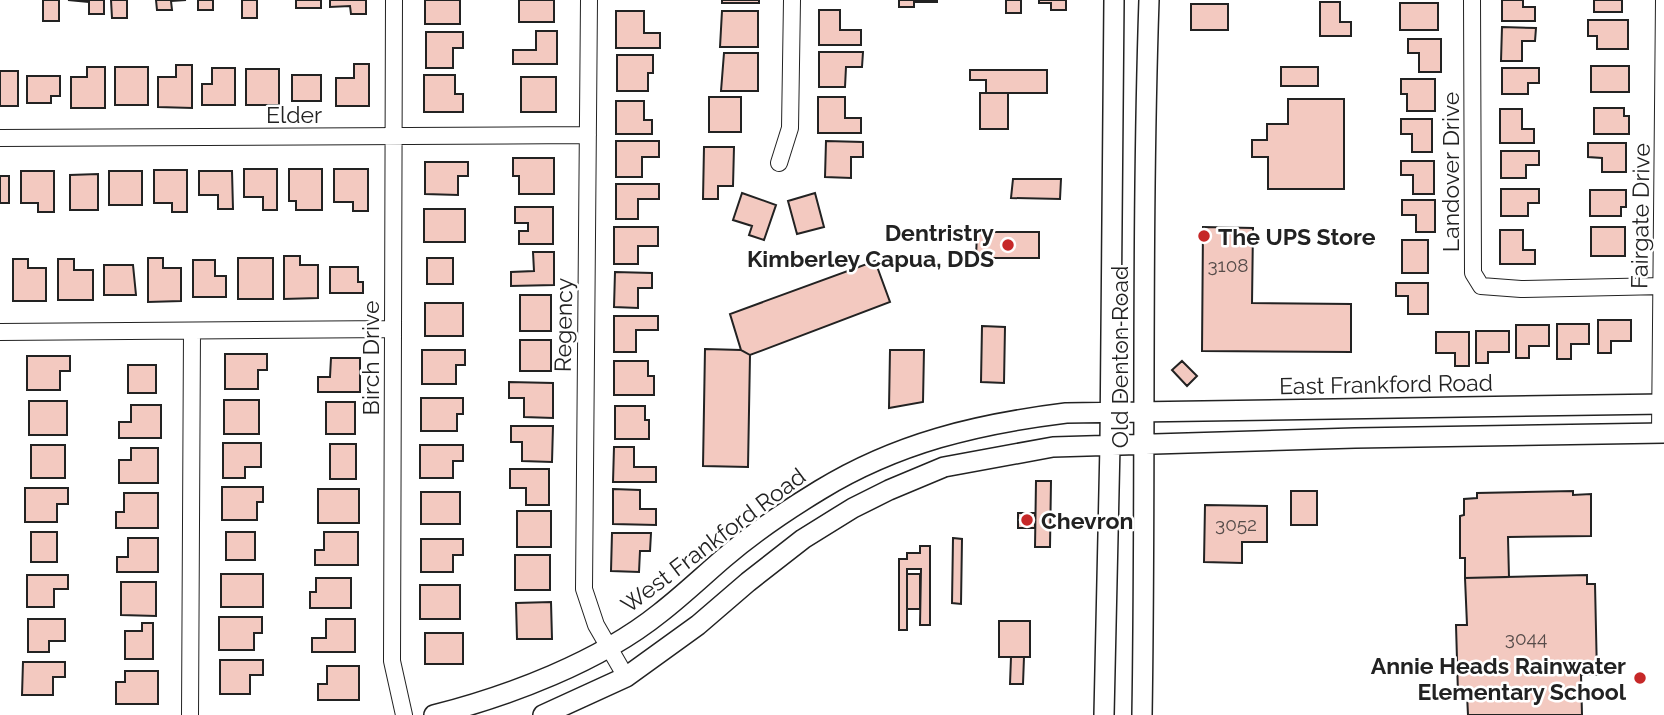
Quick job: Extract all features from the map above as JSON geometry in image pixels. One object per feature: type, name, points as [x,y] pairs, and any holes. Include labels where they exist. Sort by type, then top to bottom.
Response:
[{"type":"main road","name":"Old Denton Road","points":[[1104,715],[1110,445],[1114,0]]},
{"type":"main road","name":"Old Denton Road","points":[[1142,715],[1142,411],[1149,0]]},
{"type":"main road","points":[[1112,125],[1146,125]]},
{"type":"main road","name":"East Frankford Road","points":[[1110,413],[1662,404]]},
{"type":"main road","points":[[1355,438],[1357,409]]},
{"type":"main road","name":"West Frankford Road","points":[[434,715],[485,702],[558,673],[609,645],[659,614],[727,555],[820,489],[872,463],[940,436],[999,422],[1066,413],[1110,413]]},
{"type":"main road","points":[[543,715],[626,677],[698,625],[803,539],[853,508],[889,489],[944,467],[1052,447],[1662,433]]},
{"type":"street","name":"Birch Drive","points":[[394,0],[392,661],[404,715]]},
{"type":"street","name":"Regency","points":[[589,0],[584,589],[596,625],[626,677]]},
{"type":"street","points":[[779,163],[790,128],[792,0]]},
{"type":"street","name":"Landover Drive","points":[[1472,0],[1473,273],[1481,286],[1521,289],[1663,286]]},
{"type":"street","name":"Fairgate Drive","points":[[1662,433],[1664,0]]},
{"type":"street","name":"Elder","points":[[0,138],[588,135]]},
{"type":"street","points":[[0,332],[393,329]]},
{"type":"street","points":[[190,715],[192,331]]},
{"type":"building","points":[[43,0],[59,0],[59,21],[43,21]]},
{"type":"building","points":[[68,0],[104,0],[104,14],[89,14],[89,2]]},
{"type":"building","points":[[111,0],[127,0],[127,18],[112,18]]},
{"type":"building","points":[[156,0],[186,0],[171,1],[172,10],[157,10]]},
{"type":"building","points":[[198,0],[213,0],[213,10],[198,10]]},
{"type":"building","points":[[242,0],[257,0],[257,18],[242,18]]},
{"type":"building","points":[[296,0],[321,0],[321,8],[296,8]]},
{"type":"building","points":[[330,0],[366,0],[366,14],[351,14],[350,6],[330,7]]},
{"type":"building","points":[[425,0],[460,0],[460,24],[425,24]]},
{"type":"building","points":[[519,0],[554,0],[554,22],[519,22]]},
{"type":"building","points":[[722,0],[759,0],[759,3],[722,3]]},
{"type":"building","points":[[899,0],[937,2],[914,2],[914,7],[899,7]]},
{"type":"building","points":[[1006,0],[1021,0],[1021,13],[1006,13]]},
{"type":"building","points":[[1039,0],[1066,0],[1066,10],[1051,10],[1051,3],[1039,3]]},
{"type":"building","points":[[1502,0],[1523,0],[1523,7],[1535,7],[1535,21],[1502,21]]},
{"type":"building","points":[[1594,0],[1622,0],[1622,12],[1594,12]]},
{"type":"building","points":[[1320,2],[1340,2],[1340,22],[1351,22],[1351,36],[1320,36]]},
{"type":"building","points":[[1400,3],[1438,3],[1438,30],[1400,30]]},
{"type":"building","points":[[1191,4],[1228,4],[1228,30],[1191,30]]},
{"type":"building","points":[[819,10],[840,10],[840,30],[861,30],[861,45],[819,45]]},
{"type":"building","points":[[616,11],[644,11],[644,33],[660,33],[660,48],[616,48]]},
{"type":"building","points":[[722,11],[758,11],[758,47],[720,47]]},
{"type":"building","points":[[1588,20],[1628,20],[1628,49],[1597,49],[1597,36],[1588,36]]},
{"type":"building","points":[[1502,27],[1536,28],[1535,41],[1522,41],[1522,61],[1501,61]]},
{"type":"building","points":[[536,31],[557,31],[557,64],[513,64],[513,50],[536,50]]},
{"type":"building","points":[[426,32],[463,32],[463,48],[453,48],[453,68],[426,68]]},
{"type":"building","points":[[1408,39],[1441,39],[1441,72],[1419,72],[1419,53],[1408,53]]},
{"type":"building","points":[[819,52],[863,52],[862,67],[846,67],[845,87],[819,87]]},
{"type":"building","points":[[724,53],[758,53],[758,91],[721,91]]},
{"type":"building","points":[[617,55],[653,55],[653,73],[648,73],[648,91],[617,91]]},
{"type":"building","points":[[354,64],[369,64],[369,106],[336,106],[336,78],[354,78]]},
{"type":"building","points":[[176,65],[192,65],[192,108],[158,107],[158,77],[176,77]]},
{"type":"building","points":[[1591,66],[1629,66],[1629,92],[1591,92]]},
{"type":"building","points":[[87,67],[105,67],[105,108],[71,108],[71,77],[87,77]]},
{"type":"building","points":[[115,67],[148,67],[148,105],[115,105]]},
{"type":"building","points":[[1281,67],[1318,67],[1318,86],[1281,86]]},
{"type":"building","points":[[212,68],[235,68],[235,105],[202,105],[202,84],[212,84]]},
{"type":"building","points":[[1502,68],[1539,68],[1539,83],[1528,83],[1528,94],[1502,94]]},
{"type":"building","points":[[246,69],[279,69],[279,105],[246,105]]},
{"type":"building","points":[[970,70],[1047,70],[1047,93],[986,93],[986,80],[970,80]]},
{"type":"building","points":[[0,71],[18,71],[18,106],[0,106]]},
{"type":"building","points":[[292,75],[321,75],[321,101],[292,101]]},
{"type":"building","points":[[424,75],[455,75],[455,94],[463,94],[463,112],[424,112]]},
{"type":"building","points":[[27,76],[60,76],[60,96],[51,96],[51,103],[27,103]]},
{"type":"building","points":[[521,77],[556,77],[556,112],[521,112]]},
{"type":"building","points":[[1401,79],[1435,79],[1435,111],[1407,111],[1407,94],[1401,94]]},
{"type":"building","points":[[980,93],[1008,93],[1008,129],[980,129]]},
{"type":"building","points":[[709,97],[741,97],[741,132],[709,132]]},
{"type":"building","points":[[818,97],[845,97],[845,118],[861,118],[861,133],[818,133]]},
{"type":"building","points":[[1288,99],[1344,99],[1344,189],[1268,189],[1268,157],[1252,157],[1252,140],[1267,140],[1267,124],[1288,124]]},
{"type":"building","points":[[616,101],[644,101],[644,120],[652,120],[652,134],[616,134]]},
{"type":"building","points":[[1594,108],[1624,108],[1624,116],[1629,116],[1629,134],[1594,134]]},
{"type":"building","points":[[1500,109],[1522,109],[1522,129],[1534,129],[1534,143],[1500,143]]},
{"type":"building","points":[[1401,119],[1432,119],[1432,152],[1412,152],[1412,134],[1401,134]]},
{"type":"building","points":[[616,141],[659,141],[659,157],[642,157],[642,177],[616,177]]},
{"type":"building","points":[[826,141],[863,142],[863,157],[851,157],[851,178],[825,177]]},
{"type":"building","points":[[1588,143],[1626,143],[1626,172],[1602,172],[1602,158],[1588,157]]},
{"type":"building","points":[[704,147],[734,147],[733,186],[718,186],[718,199],[703,199]]},
{"type":"building","points":[[1501,151],[1539,151],[1539,165],[1526,165],[1526,178],[1501,178]]},
{"type":"building","points":[[513,158],[554,158],[554,194],[519,194],[519,176],[513,176]]},
{"type":"building","points":[[1401,161],[1434,161],[1434,194],[1413,194],[1413,175],[1401,175]]},
{"type":"building","points":[[425,162],[468,162],[468,176],[458,176],[458,195],[425,194]]},
{"type":"building","points":[[244,169],[277,169],[277,210],[263,210],[263,197],[244,197]]},
{"type":"building","points":[[289,169],[322,169],[322,210],[296,210],[296,201],[289,201]]},
{"type":"building","points":[[334,169],[368,169],[368,211],[353,211],[353,202],[334,202]]},
{"type":"building","points":[[154,170],[187,170],[187,212],[172,212],[172,203],[154,203]]},
{"type":"building","points":[[21,171],[54,171],[54,212],[38,212],[38,203],[21,203]]},
{"type":"building","points":[[109,171],[142,171],[142,205],[109,205]]},
{"type":"building","points":[[199,171],[232,171],[233,209],[218,209],[218,195],[199,195]]},
{"type":"building","points":[[98,174],[98,210],[70,210],[70,175]]},
{"type":"building","points":[[0,176],[9,176],[9,203],[0,203]]},
{"type":"building","points":[[1013,179],[1061,179],[1060,199],[1011,198]]},
{"type":"building","points":[[616,184],[659,184],[659,199],[638,199],[638,219],[616,219]]},
{"type":"building","points":[[1501,189],[1539,189],[1539,203],[1528,203],[1528,216],[1501,216]]},
{"type":"building","points":[[1590,190],[1626,190],[1626,207],[1621,207],[1621,216],[1590,216]]},
{"type":"building","points":[[742,193],[776,205],[764,240],[749,235],[752,226],[733,220]]},
{"type":"building","points":[[815,193],[824,227],[797,234],[788,201]]},
{"type":"building","points":[[1402,200],[1435,200],[1435,232],[1416,232],[1416,215],[1402,215]]},
{"type":"building","points":[[515,207],[553,207],[553,244],[519,244],[519,231],[528,231],[528,223],[515,223]]},
{"type":"building","points":[[424,209],[465,209],[465,242],[424,242]]},
{"type":"building","points":[[614,227],[658,227],[658,246],[638,246],[638,264],[614,264]]},
{"type":"building","points":[[1203,227],[1253,228],[1252,303],[1351,304],[1351,352],[1202,351]]},
{"type":"building","points":[[1591,227],[1625,227],[1625,256],[1591,256]]},
{"type":"building","points":[[1500,230],[1523,230],[1523,250],[1535,250],[1535,264],[1500,264]]},
{"type":"building","name":"Dentristry Kimberley Capua, DDS","points":[[977,232],[1039,232],[1039,258],[976,258]]},
{"type":"building","points":[[1402,240],[1428,240],[1428,273],[1402,273]]},
{"type":"building","points":[[533,252],[554,252],[554,285],[511,286],[511,272],[534,271]]},
{"type":"building","points":[[284,256],[300,256],[300,265],[318,265],[318,298],[284,299]]},
{"type":"building","points":[[148,258],[163,258],[163,268],[181,268],[181,301],[148,302]]},
{"type":"building","points":[[238,258],[273,258],[273,299],[238,299]]},
{"type":"building","points":[[427,258],[453,258],[453,284],[427,284]]},
{"type":"building","points":[[13,259],[28,259],[28,268],[46,268],[46,301],[13,301]]},
{"type":"building","points":[[58,259],[74,259],[74,270],[93,270],[93,300],[58,300]]},
{"type":"building","points":[[193,260],[215,260],[215,276],[226,276],[226,297],[193,297]]},
{"type":"building","points":[[875,261],[890,302],[750,355],[741,350],[730,314]]},
{"type":"building","points":[[104,265],[133,265],[136,295],[104,295]]},
{"type":"building","points":[[330,267],[358,267],[358,282],[363,282],[363,293],[330,293]]},
{"type":"building","points":[[615,272],[652,273],[652,288],[638,288],[638,308],[614,307]]},
{"type":"building","points":[[1396,283],[1428,283],[1428,314],[1408,314],[1408,296],[1396,296]]},
{"type":"building","points":[[520,295],[551,295],[551,331],[520,331]]},
{"type":"building","points":[[425,303],[463,303],[463,336],[425,336]]},
{"type":"building","points":[[614,316],[658,316],[658,330],[636,330],[636,352],[614,352]]},
{"type":"building","points":[[1598,320],[1631,320],[1631,341],[1611,341],[1611,353],[1598,353]]},
{"type":"building","points":[[1557,324],[1589,324],[1589,344],[1571,344],[1571,359],[1557,359]]},
{"type":"building","points":[[1516,325],[1549,325],[1549,346],[1529,346],[1529,358],[1516,358]]},
{"type":"building","points":[[982,326],[1005,327],[1004,383],[981,382]]},
{"type":"building","points":[[1476,331],[1509,331],[1509,352],[1488,352],[1488,363],[1476,363]]},
{"type":"building","points":[[1436,332],[1469,332],[1469,366],[1455,366],[1455,353],[1436,353]]},
{"type":"building","points":[[520,340],[551,340],[551,371],[520,371]]},
{"type":"building","points":[[705,349],[741,350],[750,355],[748,467],[703,466]]},
{"type":"building","points":[[422,350],[465,350],[465,365],[456,365],[456,384],[422,384]]},
{"type":"building","points":[[890,350],[924,350],[923,402],[889,408]]},
{"type":"building","points":[[225,354],[267,354],[267,370],[258,370],[258,389],[225,389]]},
{"type":"building","points":[[27,356],[70,356],[70,371],[60,371],[60,390],[27,390]]},
{"type":"building","points":[[331,358],[360,358],[360,392],[318,392],[318,377],[330,377]]},
{"type":"building","points":[[614,361],[648,361],[648,376],[654,376],[654,395],[614,395]]},
{"type":"building","points":[[1182,361],[1197,376],[1187,386],[1172,370]]},
{"type":"building","points":[[128,365],[156,365],[156,393],[128,393]]},
{"type":"building","points":[[509,382],[553,383],[553,418],[524,417],[524,398],[509,398]]},
{"type":"building","points":[[421,398],[463,398],[463,414],[457,414],[457,431],[421,431]]},
{"type":"building","points":[[224,400],[259,400],[259,434],[224,434]]},
{"type":"building","points":[[29,401],[67,401],[67,435],[29,435]]},
{"type":"building","points":[[326,402],[355,402],[355,434],[326,434]]},
{"type":"building","points":[[131,405],[161,405],[161,438],[119,438],[119,422],[131,422]]},
{"type":"building","points":[[615,406],[645,406],[645,420],[649,420],[649,439],[615,439]]},
{"type":"building","points":[[511,426],[553,426],[552,462],[522,461],[522,442],[511,442]]},
{"type":"building","points":[[223,443],[261,443],[261,467],[245,467],[245,478],[223,478]]},
{"type":"building","points":[[330,444],[356,444],[356,479],[330,479]]},
{"type":"building","points":[[31,445],[65,445],[65,478],[31,478]]},
{"type":"building","points":[[420,445],[463,445],[463,461],[453,461],[453,478],[420,478]]},
{"type":"building","points":[[614,447],[634,447],[634,467],[656,467],[656,482],[613,482]]},
{"type":"building","points":[[131,448],[158,448],[158,483],[119,483],[119,460],[131,460]]},
{"type":"building","points":[[510,469],[549,469],[549,505],[526,505],[526,488],[510,488]]},
{"type":"building","name":"Chevron","points":[[1036,481],[1051,481],[1050,547],[1035,547]]},
{"type":"building","points":[[222,487],[263,487],[263,502],[257,502],[257,520],[222,520]]},
{"type":"building","points":[[25,488],[68,488],[68,504],[57,504],[57,522],[25,522]]},
{"type":"building","points":[[318,489],[359,489],[359,523],[318,523]]},
{"type":"building","points":[[613,489],[640,490],[640,509],[656,509],[656,525],[613,524]]},
{"type":"building","points":[[1291,491],[1317,491],[1317,525],[1291,525]]},
{"type":"building","points":[[1573,491],[1573,495],[1591,494],[1591,536],[1508,537],[1509,577],[1465,578],[1465,558],[1460,558],[1460,516],[1464,515],[1464,499],[1477,498],[1477,493]]},
{"type":"building","points":[[421,492],[460,492],[460,524],[421,524]]},
{"type":"building","points":[[124,493],[158,493],[158,528],[116,528],[116,512],[124,512]]},
{"type":"building","points":[[1205,505],[1267,506],[1267,542],[1242,542],[1242,563],[1204,562]]},
{"type":"building","points":[[517,511],[551,511],[551,547],[517,547]]},
{"type":"building","name":"Chevron","points":[[1018,513],[1035,513],[1035,528],[1018,528]]},
{"type":"building","points":[[31,532],[57,532],[57,562],[31,562]]},
{"type":"building","points":[[226,532],[255,532],[255,560],[226,560]]},
{"type":"building","points":[[324,532],[358,532],[358,565],[315,565],[315,550],[324,550]]},
{"type":"building","points":[[612,533],[651,533],[650,551],[640,551],[639,572],[611,571]]},
{"type":"building","points":[[128,538],[158,538],[158,572],[117,572],[117,557],[128,557]]},
{"type":"building","points":[[953,538],[962,539],[961,604],[952,603]]},
{"type":"building","points":[[421,539],[463,539],[463,555],[453,555],[453,572],[421,572]]},
{"type":"building","points":[[920,546],[930,546],[930,625],[920,625],[921,569],[907,569],[907,630],[899,630],[899,559],[907,559],[907,553],[920,553]]},
{"type":"building","points":[[515,555],[550,555],[550,590],[515,590]]},
{"type":"building","points":[[221,574],[263,574],[263,607],[221,607]]},
{"type":"building","points":[[907,574],[920,574],[920,609],[907,609]]},
{"type":"building","points":[[27,575],[68,575],[68,589],[54,589],[54,607],[27,607]]},
{"type":"building","points":[[1587,575],[1587,584],[1595,584],[1597,675],[1581,675],[1582,715],[1468,715],[1467,694],[1458,694],[1456,625],[1467,625],[1465,578]]},
{"type":"building","points":[[316,578],[351,578],[351,608],[310,608],[310,592],[316,592]]},
{"type":"building","points":[[121,582],[156,582],[156,616],[121,615]]},
{"type":"building","points":[[420,585],[460,585],[460,619],[420,619]]},
{"type":"building","points":[[551,602],[552,639],[517,639],[516,603]]},
{"type":"building","points":[[219,617],[262,617],[262,633],[254,633],[254,650],[219,650]]},
{"type":"building","points":[[28,619],[65,619],[65,641],[49,641],[49,652],[28,652]]},
{"type":"building","points":[[326,619],[355,619],[355,652],[312,652],[312,638],[326,638]]},
{"type":"building","points":[[999,621],[1030,621],[1030,657],[999,657]]},
{"type":"building","points":[[142,623],[153,623],[153,659],[125,659],[125,631],[142,631]]},
{"type":"building","points":[[425,633],[463,633],[463,664],[425,664]]},
{"type":"building","points":[[1011,657],[1024,657],[1023,684],[1010,684]]},
{"type":"building","points":[[220,660],[263,660],[263,675],[250,675],[250,694],[220,694]]},
{"type":"building","points":[[23,662],[65,662],[65,677],[53,677],[53,695],[22,695]]},
{"type":"building","points":[[327,666],[359,666],[359,700],[318,700],[318,684],[327,684]]},
{"type":"building","points":[[125,671],[158,671],[158,704],[116,704],[116,682],[125,682]]},
{"type":"place","name":"The UPS Store","points":[[1204,236]]},
{"type":"place","name":"Dentristry Kimberley Capua, DDS","points":[[1008,245]]},
{"type":"place","name":"Chevron","points":[[1027,520]]},
{"type":"place","name":"Annie Heads Rainwater Elementary School","points":[[1640,678]]}]
